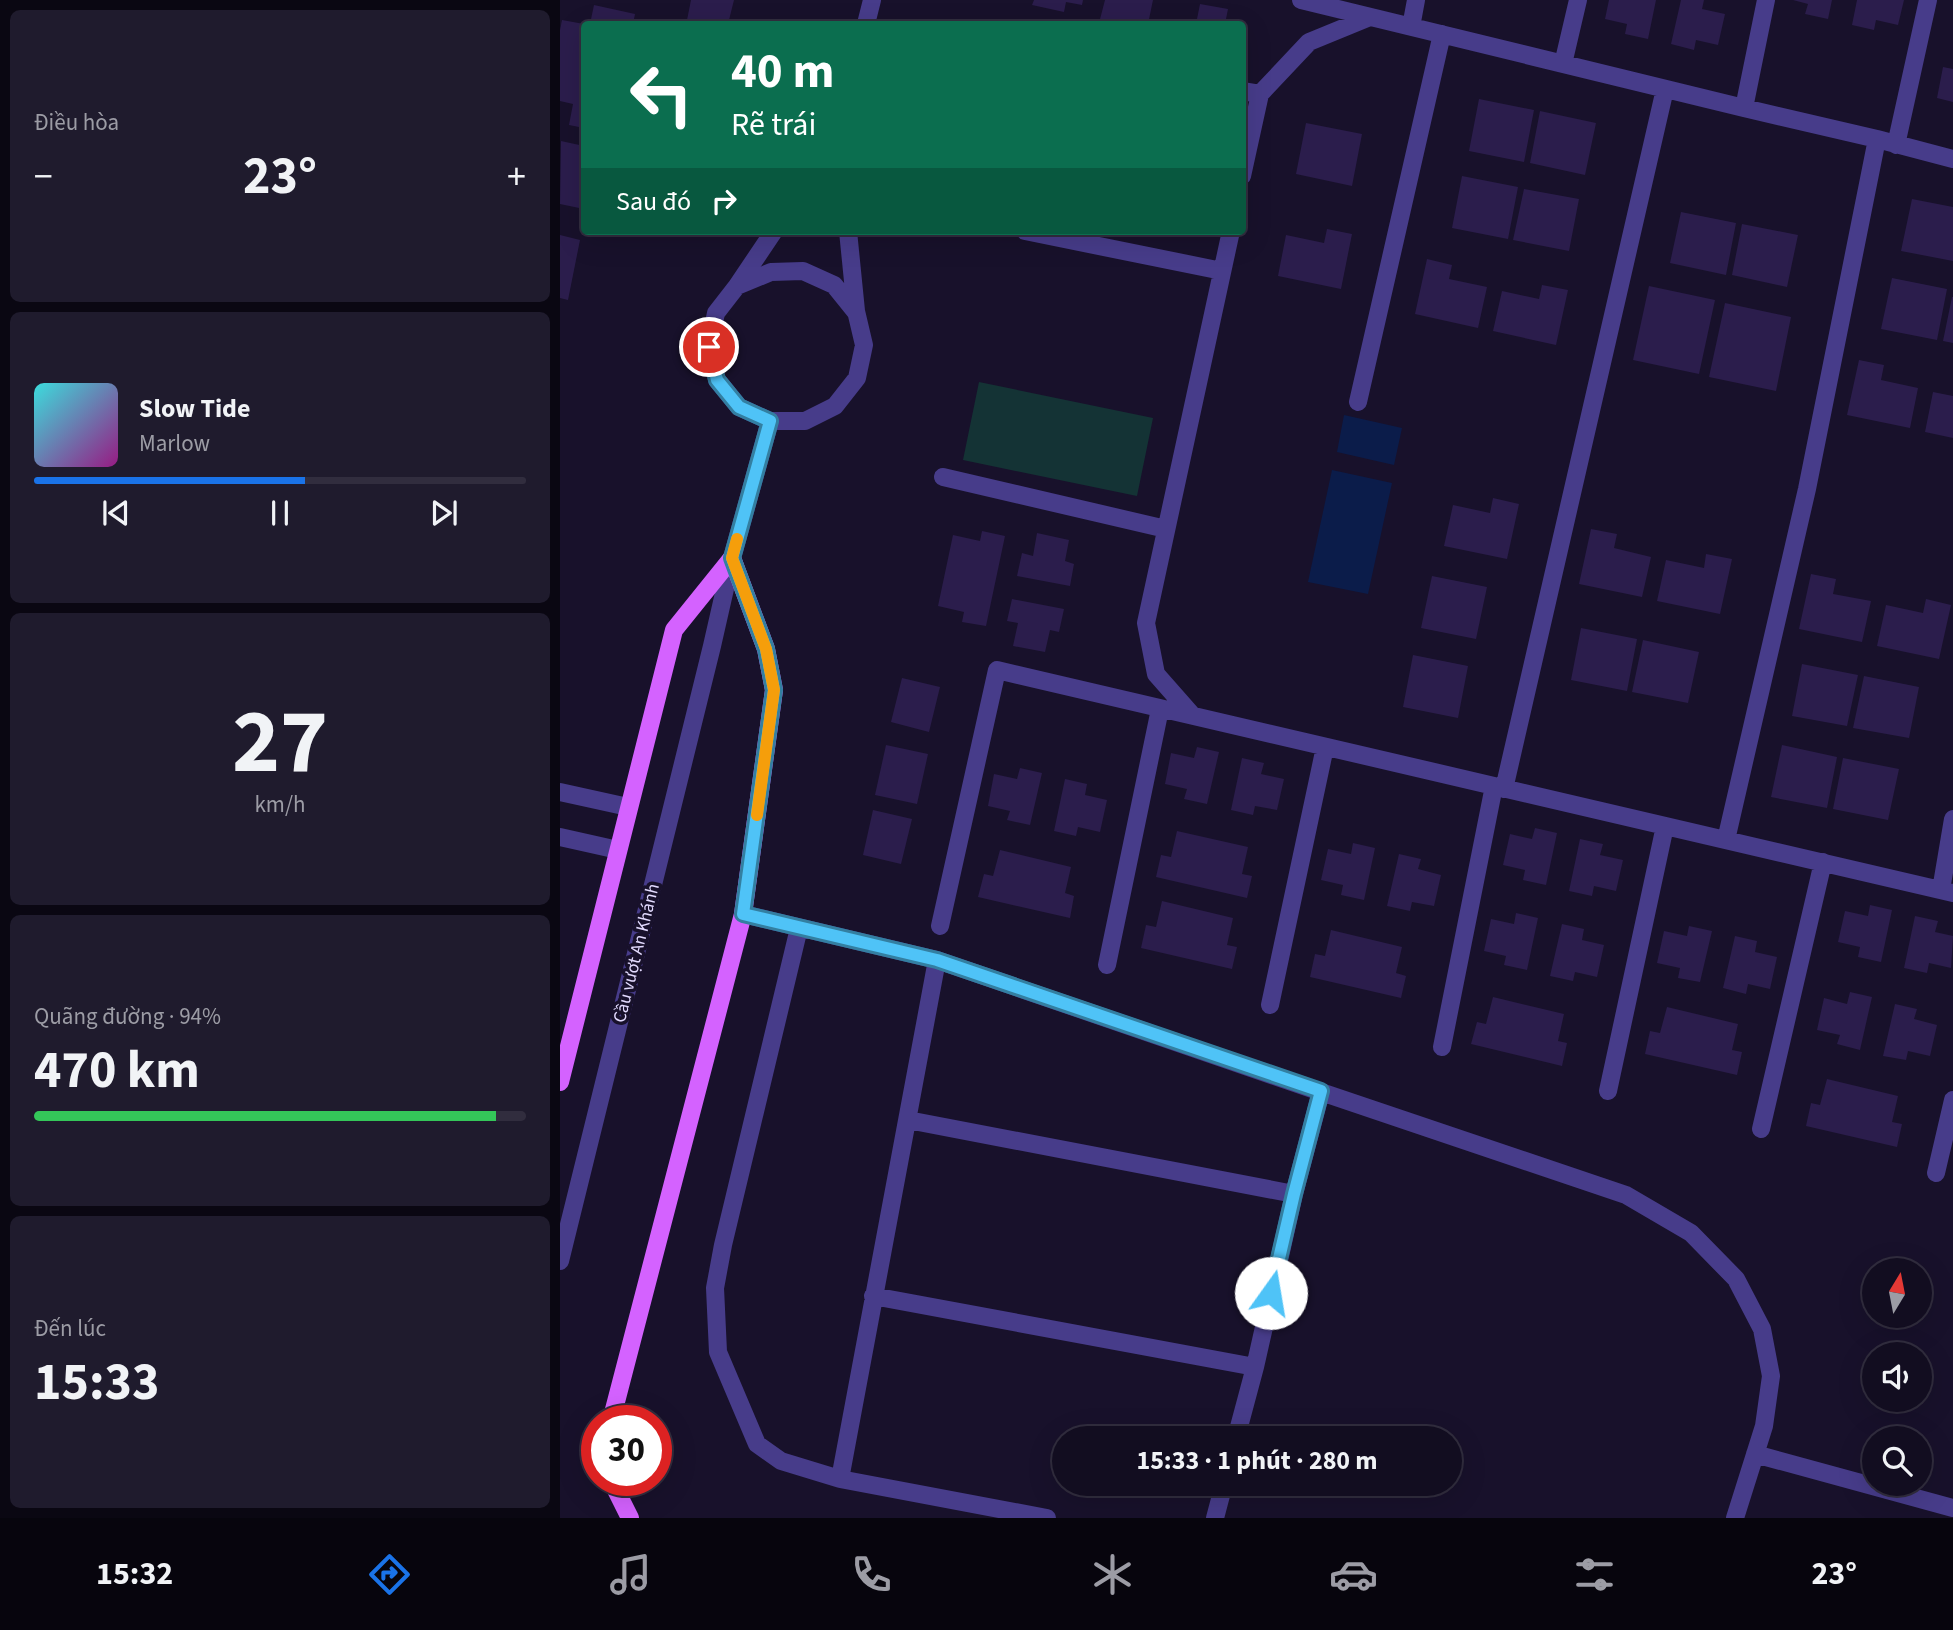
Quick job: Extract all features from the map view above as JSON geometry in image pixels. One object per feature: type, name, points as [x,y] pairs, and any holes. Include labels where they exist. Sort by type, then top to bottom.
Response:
[{"type":"main road","points":[[560,1082],[674,630],[732,558]]},
{"type":"main road","points":[[615,1405],[743,914],[774,690],[766,649],[732,558]]},
{"type":"main road","points":[[619,1496],[631,1518]]},
{"type":"street","points":[[867,21],[872,0]]},
{"type":"street","points":[[1301,0],[1953,159]]},
{"type":"street","points":[[1411,27],[1416,0]]},
{"type":"street","points":[[1563,64],[1578,0]]},
{"type":"street","points":[[1744,108],[1766,0]]},
{"type":"street","points":[[1896,145],[1928,0]]},
{"type":"street","points":[[1246,139],[1251,92],[1308,42],[1370,17]]},
{"type":"street","points":[[1357,402],[1442,34]]},
{"type":"street","points":[[1442,1047],[1499,787],[1665,89]]},
{"type":"street","points":[[1726,840],[1807,489],[1877,139]]},
{"type":"street","points":[[771,235],[716,313],[709,347],[717,380],[739,407],[770,421],[805,421],[835,406],[857,379],[864,345],[856,312],[848,235]]},
{"type":"street","points":[[1045,235],[1222,271]]},
{"type":"street","points":[[1193,716],[1156,674],[1146,623],[1230,235]]},
{"type":"street","points":[[737,286],[771,272],[803,271],[834,285],[856,312]]},
{"type":"street","name":"Cầu vượt An Khánh","points":[[560,1261],[732,558],[770,421]]},
{"type":"street","points":[[943,477],[1166,528]]},
{"type":"street","points":[[940,926],[996,670],[1947,891],[1953,819]]},
{"type":"street","points":[[1107,965],[1160,709]]},
{"type":"street","points":[[1270,1005],[1325,747]]},
{"type":"street","points":[[560,792],[628,807]]},
{"type":"street","points":[[1608,1091],[1665,826]]},
{"type":"street","points":[[560,837],[618,850]]},
{"type":"street","points":[[1761,1129],[1823,862]]},
{"type":"street","points":[[743,914],[937,960],[1626,1195],[1691,1233],[1736,1279],[1762,1329],[1771,1376],[1764,1426],[1735,1518]]},
{"type":"street","points":[[799,928],[723,1245],[715,1288],[718,1352],[757,1444],[781,1461],[840,1479],[1047,1518]]},
{"type":"street","points":[[840,1479],[937,960]]},
{"type":"street","points":[[1239,1426],[1321,1091]]},
{"type":"street","points":[[1936,1173],[1953,1100]]},
{"type":"street","points":[[908,1120],[1294,1194]]},
{"type":"street","points":[[873,1296],[1255,1367]]},
{"type":"street","points":[[1755,1454],[1953,1508]]},
{"type":"street","points":[[1215,1518],[1221,1496]]},
{"type":"green space","points":[[979,382],[1153,418],[1137,496],[963,460]]},
{"type":"water","points":[[1344,415],[1402,428],[1394,465],[1337,452]]},
{"type":"water","points":[[1332,470],[1392,483],[1368,594],[1308,582]]},
{"type":"building","points":[[691,0],[734,0],[729,21],[687,20]]},
{"type":"building","points":[[1034,0],[1083,0],[1082,5],[1066,2],[1064,12],[1032,5]]},
{"type":"building","points":[[1105,0],[1153,0],[1149,21],[1100,21]]},
{"type":"building","points":[[1609,0],[1656,0],[1648,39],[1625,34],[1627,24],[1605,19]]},
{"type":"building","points":[[1681,0],[1704,0],[1702,9],[1725,14],[1718,45],[1696,40],[1694,50],[1671,44]]},
{"type":"building","points":[[1793,0],[1832,0],[1828,19],[1805,14],[1808,4]]},
{"type":"building","points":[[1857,0],[1904,0],[1898,25],[1876,20],[1874,30],[1852,25]]},
{"type":"building","points":[[1200,4],[1228,9],[1226,21],[1197,21]]},
{"type":"building","points":[[594,5],[635,14],[634,21],[591,21]]},
{"type":"building","points":[[562,20],[581,23],[581,127],[569,125],[573,104],[560,101]]},
{"type":"building","points":[[1943,67],[1953,69],[1953,102],[1937,98]]},
{"type":"building","points":[[1479,99],[1534,110],[1524,162],[1469,151]]},
{"type":"building","points":[[1540,111],[1596,123],[1585,175],[1530,163]]},
{"type":"building","points":[[1306,123],[1362,134],[1352,186],[1296,174]]},
{"type":"building","points":[[561,141],[581,145],[581,208],[560,204]]},
{"type":"building","points":[[1462,176],[1518,187],[1508,239],[1452,228]]},
{"type":"building","points":[[1524,189],[1579,199],[1569,251],[1513,240]]},
{"type":"building","points":[[1912,199],[1953,207],[1953,261],[1901,251]]},
{"type":"building","points":[[1681,212],[1736,223],[1726,275],[1670,263]]},
{"type":"building","points":[[1742,224],[1798,235],[1787,287],[1732,275]]},
{"type":"building","points":[[1327,229],[1352,234],[1341,289],[1278,276],[1286,235],[1324,243]]},
{"type":"building","points":[[560,235],[580,240],[568,300],[560,298]]},
{"type":"building","points":[[1427,259],[1452,265],[1449,279],[1487,287],[1478,328],[1415,314]]},
{"type":"building","points":[[1892,278],[1947,289],[1937,340],[1881,329]]},
{"type":"building","points":[[1542,285],[1568,290],[1556,345],[1493,331],[1502,291],[1539,299]]},
{"type":"building","points":[[1649,286],[1715,300],[1699,374],[1633,360]]},
{"type":"building","points":[[1953,297],[1953,343],[1943,341]]},
{"type":"building","points":[[1725,303],[1791,317],[1776,391],[1709,377]]},
{"type":"building","points":[[1859,360],[1884,365],[1881,380],[1918,388],[1910,428],[1847,415]]},
{"type":"building","points":[[1933,392],[1953,396],[1953,438],[1925,432]]},
{"type":"building","points":[[1493,498],[1519,504],[1507,559],[1444,546],[1453,505],[1490,513]]},
{"type":"building","points":[[1591,529],[1617,534],[1614,548],[1651,557],[1642,597],[1579,584]]},
{"type":"building","points":[[982,531],[1005,536],[986,626],[962,622],[964,612],[938,606],[953,535],[980,541]]},
{"type":"building","points":[[1037,533],[1069,540],[1065,561],[1074,564],[1070,586],[1017,576],[1022,553],[1033,556]]},
{"type":"building","points":[[1706,554],[1732,559],[1720,614],[1657,601],[1666,560],[1704,568]]},
{"type":"building","points":[[1811,574],[1836,579],[1833,594],[1871,601],[1862,642],[1799,629]]},
{"type":"building","points":[[1432,576],[1487,587],[1476,639],[1421,628]]},
{"type":"building","points":[[1012,599],[1064,609],[1059,632],[1050,630],[1045,652],[1013,646],[1018,623],[1007,621]]},
{"type":"building","points":[[1926,599],[1951,605],[1939,659],[1877,646],[1886,605],[1923,613]]},
{"type":"building","points":[[1581,628],[1637,639],[1627,691],[1571,680]]},
{"type":"building","points":[[1643,640],[1699,652],[1688,703],[1632,692]]},
{"type":"building","points":[[1413,655],[1468,666],[1458,718],[1403,707]]},
{"type":"building","points":[[1802,664],[1858,675],[1847,726],[1792,716]]},
{"type":"building","points":[[1864,676],[1919,687],[1909,738],[1853,728]]},
{"type":"building","points":[[902,678],[940,687],[929,732],[891,722]]},
{"type":"building","points":[[886,745],[928,754],[917,804],[875,795]]},
{"type":"building","points":[[1782,745],[1837,757],[1827,808],[1771,797]]},
{"type":"building","points":[[1197,747],[1219,752],[1207,804],[1184,799],[1187,789],[1165,784],[1171,753],[1194,758]]},
{"type":"building","points":[[1242,758],[1264,763],[1261,774],[1284,779],[1277,810],[1255,806],[1253,815],[1231,810]]},
{"type":"building","points":[[1843,758],[1899,769],[1888,820],[1833,809]]},
{"type":"building","points":[[1020,768],[1042,773],[1030,825],[1007,820],[1010,811],[988,806],[994,774],[1017,779]]},
{"type":"building","points":[[1065,779],[1087,784],[1085,795],[1107,800],[1100,832],[1078,827],[1076,836],[1054,831]]},
{"type":"building","points":[[873,810],[912,819],[901,864],[863,855]]},
{"type":"building","points":[[1535,828],[1557,833],[1546,885],[1523,880],[1525,870],[1503,865],[1510,834],[1532,839]]},
{"type":"building","points":[[1177,831],[1248,847],[1242,874],[1252,876],[1247,898],[1156,877],[1161,855],[1171,857]]},
{"type":"building","points":[[1580,839],[1603,844],[1600,855],[1623,860],[1616,891],[1594,886],[1592,896],[1569,891]]},
{"type":"building","points":[[1353,843],[1375,848],[1364,900],[1341,895],[1343,885],[1321,880],[1328,849],[1351,854]]},
{"type":"building","points":[[1000,850],[1071,867],[1065,893],[1074,896],[1070,918],[978,897],[984,874],[993,876]]},
{"type":"building","points":[[1399,854],[1421,859],[1418,869],[1441,875],[1434,906],[1412,902],[1410,911],[1387,906]]},
{"type":"building","points":[[1162,901],[1233,918],[1227,945],[1237,947],[1232,969],[1141,948],[1146,925],[1156,927]]},
{"type":"building","points":[[1870,905],[1892,910],[1881,962],[1858,957],[1860,947],[1838,942],[1845,911],[1868,916]]},
{"type":"building","points":[[1516,913],[1538,918],[1527,970],[1504,965],[1506,956],[1484,951],[1491,919],[1514,924]]},
{"type":"building","points":[[1915,916],[1938,921],[1935,932],[1953,936],[1951,968],[1929,963],[1927,973],[1904,968]]},
{"type":"building","points":[[1562,924],[1584,929],[1582,940],[1604,945],[1597,977],[1575,972],[1573,981],[1550,976]]},
{"type":"building","points":[[1689,926],[1712,931],[1700,982],[1678,978],[1680,968],[1657,963],[1664,931],[1687,936]]},
{"type":"building","points":[[1331,930],[1402,947],[1396,973],[1406,976],[1401,998],[1310,977],[1315,954],[1325,956]]},
{"type":"building","points":[[1735,936],[1757,941],[1755,952],[1777,957],[1770,989],[1748,984],[1746,994],[1723,988]]},
{"type":"building","points":[[1850,992],[1872,997],[1860,1050],[1837,1044],[1840,1035],[1817,1030],[1824,998],[1847,1004]]},
{"type":"building","points":[[1493,997],[1564,1014],[1558,1041],[1567,1043],[1562,1066],[1471,1044],[1477,1022],[1486,1024]]},
{"type":"building","points":[[1895,1004],[1917,1009],[1914,1019],[1937,1025],[1930,1056],[1908,1051],[1906,1060],[1883,1056]]},
{"type":"building","points":[[1667,1007],[1738,1024],[1732,1050],[1742,1052],[1737,1075],[1645,1054],[1650,1031],[1660,1033]]},
{"type":"building","points":[[1827,1079],[1898,1096],[1892,1122],[1902,1124],[1897,1147],[1806,1126],[1811,1103],[1820,1105]]},
{"type":"slow traffic","points":[[737,539],[732,558],[766,649],[774,690],[757,815]]},
{"type":"route","points":[[709,347],[717,380],[739,407],[770,421],[732,558],[766,649],[774,690],[743,914],[937,960],[1321,1091],[1271,1293]]}]
